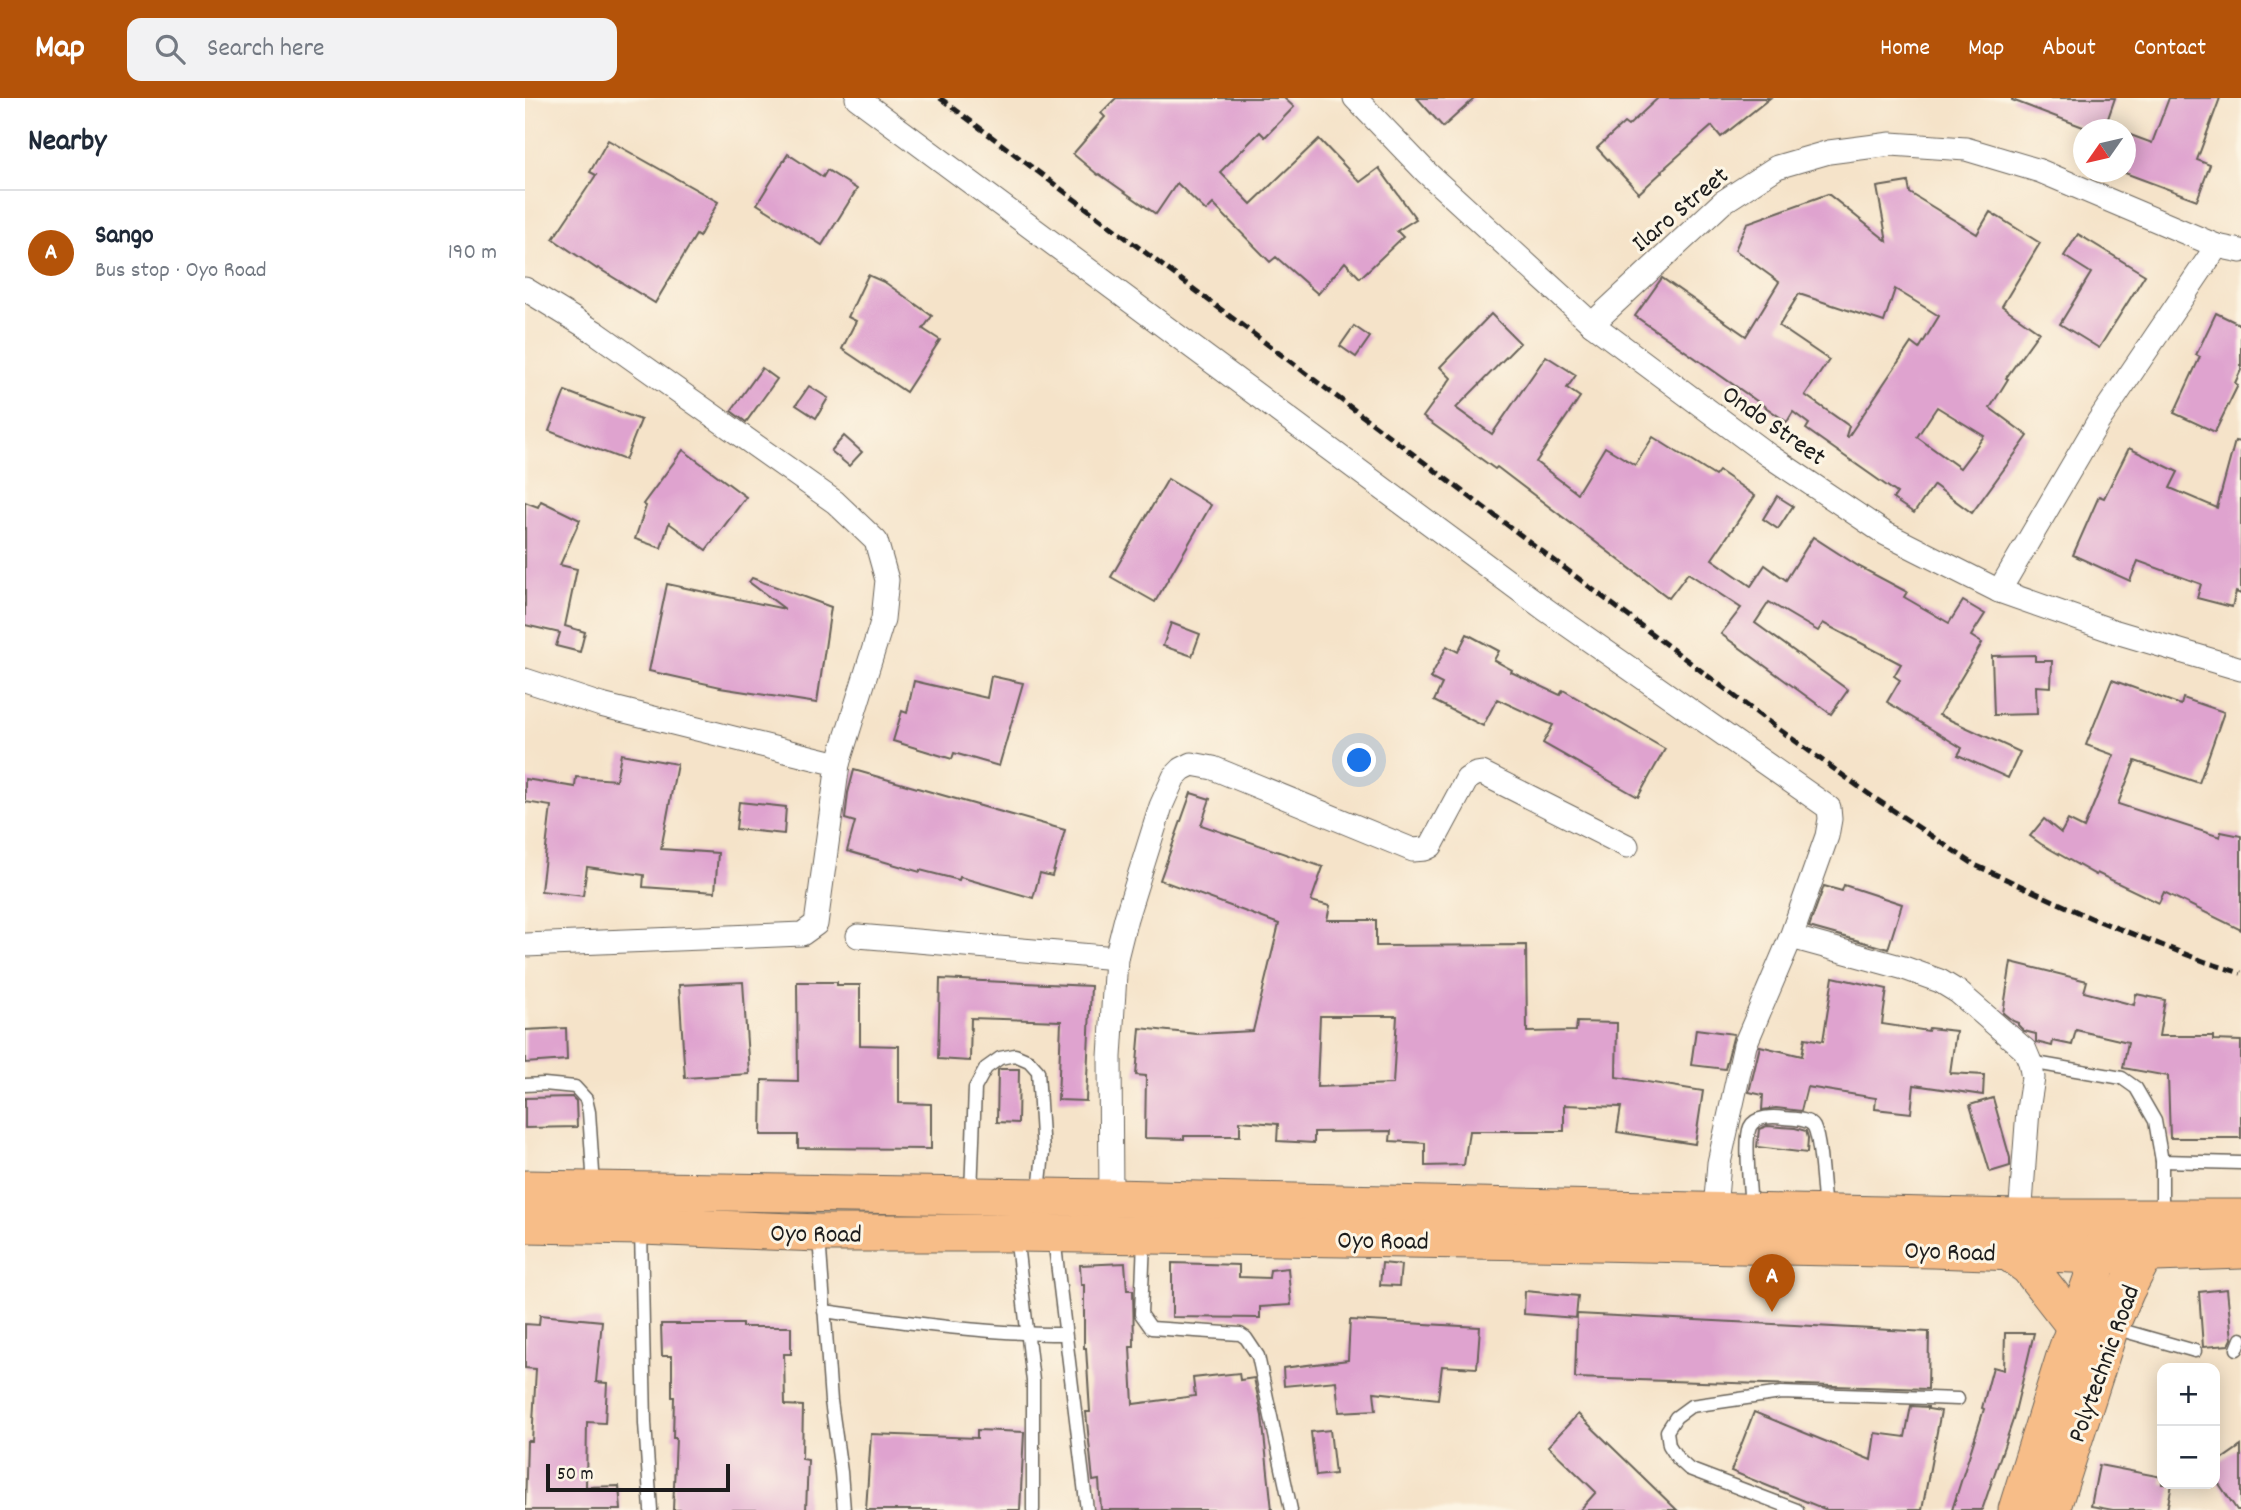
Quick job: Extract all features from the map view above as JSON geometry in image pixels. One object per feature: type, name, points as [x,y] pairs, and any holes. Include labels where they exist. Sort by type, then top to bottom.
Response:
[{"type":"main road","name":"Oyo Road","points":[[525,1189],[1751,1210],[2020,1218],[2241,1218]]},
{"type":"main road","points":[[1036,1234],[1038,1198]]},
{"type":"main road","name":"Polytechnic Road","points":[[2051,1510],[2093,1326],[2099,1255],[2115,1217]]},
{"type":"main road","name":"Polytechnic Road","points":[[2017,1510],[2093,1326],[2126,1290],[2162,1219]]},
{"type":"main road","name":"Oyo Road","points":[[525,1224],[819,1233],[1595,1242],[2099,1255],[2241,1250]]},
{"type":"main road","points":[[2007,1251],[2029,1266],[2093,1326]]},
{"type":"street","points":[[857,98],[1545,609],[1829,808],[1827,836],[1791,937],[1745,1045],[1719,1163],[1715,1210]]},
{"type":"street","name":"Ondo Street","points":[[1355,98],[1427,173],[1592,324],[1767,455],[1887,534],[1999,591],[2113,631],[2241,669]]},
{"type":"street","name":"Ilaro Street","points":[[1592,324],[1723,202],[1777,167],[1829,152],[1891,144],[1966,149],[2040,171],[2217,246],[2241,251]]},
{"type":"street","points":[[1999,591],[2098,422],[2217,246]]},
{"type":"street","points":[[525,289],[595,332],[835,502],[876,541],[887,580],[883,619],[838,764],[816,924],[802,934],[525,946]]},
{"type":"street","points":[[525,680],[601,705],[838,764]]},
{"type":"street","points":[[1111,1198],[1110,1057],[1117,958],[1126,918],[1161,806],[1174,777],[1181,769],[1192,764],[1213,768],[1413,850],[1431,846],[1467,779],[1482,773],[1627,846]]},
{"type":"street","points":[[858,936],[1117,958]]},
{"type":"street","points":[[1791,937],[1940,981],[1958,992],[2025,1049],[2031,1062],[2033,1077],[2026,1123],[2020,1218]]},
{"type":"lane","points":[[971,1197],[975,1087],[986,1068],[1000,1058],[1015,1055],[1029,1061],[1038,1071],[1043,1153],[1038,1198]]},
{"type":"lane","points":[[2031,1062],[2122,1078],[2136,1088],[2155,1121],[2162,1161],[2162,1219]]},
{"type":"lane","points":[[525,1085],[575,1087],[586,1099],[594,1190]]},
{"type":"lane","points":[[1751,1210],[1748,1140],[1750,1126],[1756,1120],[1779,1117],[1808,1121],[1814,1126],[1825,1213]]},
{"type":"lane","points":[[2162,1161],[2241,1163]]},
{"type":"lane","points":[[641,1226],[645,1423],[650,1510]]},
{"type":"lane","points":[[819,1233],[831,1401],[844,1510]]},
{"type":"lane","points":[[1033,1510],[1033,1381],[1028,1334],[1036,1234]]},
{"type":"lane","points":[[1036,1234],[1065,1334],[1087,1510]]},
{"type":"lane","points":[[1144,1236],[1141,1314],[1151,1328],[1240,1334],[1258,1356],[1291,1510]]},
{"type":"lane","points":[[824,1311],[956,1329],[1065,1334]]},
{"type":"lane","points":[[2093,1326],[2195,1352]]},
{"type":"lane","points":[[1797,1510],[1689,1468],[1678,1459],[1669,1445],[1667,1431],[1676,1417],[1691,1406],[1781,1393],[1958,1399]]},
{"type":"building","points":[[1116,98],[1284,98],[1294,107],[1265,137],[1260,132],[1220,172],[1251,204],[1319,139],[1360,182],[1379,168],[1416,219],[1397,231],[1403,237],[1360,278],[1345,262],[1318,294],[1276,257],[1270,262],[1213,204],[1206,211],[1177,183],[1156,214],[1098,175],[1073,154],[1105,117],[1101,113]]},
{"type":"building","points":[[1417,98],[1475,98],[1443,127]]},
{"type":"building","points":[[1658,98],[1770,98],[1721,137],[1712,126],[1639,193],[1597,148],[1624,123],[1628,126]]},
{"type":"building","points":[[2115,98],[2108,119],[2073,119],[2073,123],[2012,100]]},
{"type":"building","points":[[2169,98],[2220,98],[2197,160],[2210,165],[2197,200],[2136,177],[2136,137],[2152,143]]},
{"type":"building","points":[[608,140],[718,202],[699,237],[696,235],[655,303],[553,239],[596,175],[590,172]]},
{"type":"building","points":[[788,154],[823,177],[827,170],[857,189],[822,245],[757,204]]},
{"type":"building","points":[[1908,182],[1910,193],[1977,234],[1990,212],[2040,243],[2002,306],[2039,332],[2006,378],[2008,379],[1990,408],[2028,436],[1972,513],[1934,485],[1914,513],[1893,499],[1897,493],[1806,429],[1809,424],[1793,412],[1787,422],[1635,316],[1662,278],[1746,336],[1779,282],[1735,250],[1747,223],[1828,194],[1887,241],[1877,187]],"holes":[[[1895,289],[1939,316],[1919,349],[1911,343],[1848,437],[1849,426],[1805,395],[1829,360],[1779,326],[1799,294],[1884,322]],[[1937,407],[1984,436],[1960,468],[1917,437]]]},
{"type":"building","points":[[2078,234],[2145,275],[2099,348],[2060,324],[2091,273],[2064,256]]},
{"type":"building","points":[[868,275],[886,283],[932,316],[923,329],[940,340],[906,392],[842,349],[856,321],[848,317]]},
{"type":"building","points":[[2216,313],[2241,325],[2241,370],[2235,383],[2238,385],[2215,432],[2174,413],[2200,357],[2196,355]]},
{"type":"building","points":[[1491,314],[1520,343],[1456,408],[1492,434],[1546,356],[1576,375],[1567,388],[1580,397],[1536,462],[1577,493],[1605,447],[1635,465],[1653,437],[1715,476],[1719,471],[1755,496],[1712,559],[1751,586],[1765,565],[1786,580],[1813,537],[1858,566],[1907,592],[1904,597],[1949,623],[1963,601],[1985,614],[1971,636],[1982,643],[1939,715],[2020,752],[2008,778],[1958,755],[1962,748],[1887,702],[1900,680],[1894,676],[1901,664],[1823,623],[1818,631],[1769,602],[1755,623],[1848,690],[1831,714],[1721,634],[1741,608],[1688,573],[1669,598],[1497,467],[1495,469],[1423,417],[1451,378],[1440,367]]},
{"type":"building","points":[[1354,326],[1370,337],[1356,357],[1340,346]]},
{"type":"building","points":[[762,368],[777,379],[746,422],[731,411]]},
{"type":"building","points":[[809,386],[828,398],[816,418],[796,405]]},
{"type":"building","points":[[565,391],[641,420],[625,460],[549,431]]},
{"type":"building","points":[[844,436],[862,452],[849,466],[831,451]]},
{"type":"building","points":[[2235,441],[2241,442],[2241,594],[2236,592],[2232,607],[2197,598],[2201,584],[2138,561],[2130,581],[2073,555],[2099,496],[2104,498],[2129,448],[2178,472],[2170,488],[2217,508]]},
{"type":"building","points":[[683,450],[746,497],[706,550],[669,523],[661,548],[635,539],[646,506],[643,504]]},
{"type":"building","points":[[1168,479],[1211,505],[1155,602],[1111,577]]},
{"type":"building","points":[[1777,496],[1793,506],[1778,529],[1763,519]]},
{"type":"building","points":[[541,501],[580,520],[560,565],[577,569],[565,626],[585,632],[580,652],[556,646],[560,633],[525,625],[525,502],[538,507]]},
{"type":"building","points":[[752,578],[831,607],[817,703],[720,688],[649,671],[667,584],[785,609],[749,582]]},
{"type":"building","points":[[1171,623],[1200,634],[1192,656],[1163,646]]},
{"type":"building","points":[[1467,634],[1499,651],[1494,660],[1512,670],[1511,672],[1560,695],[1563,690],[1665,749],[1638,797],[1543,743],[1553,725],[1497,699],[1483,726],[1434,701],[1442,684],[1430,678],[1447,646],[1458,652]]},
{"type":"building","points":[[2035,655],[2035,661],[2052,661],[2051,687],[2036,686],[2037,714],[1994,715],[1992,656]]},
{"type":"building","points":[[991,676],[1023,683],[999,766],[954,753],[952,759],[893,741],[902,711],[907,713],[914,681],[987,698]]},
{"type":"building","points":[[2112,680],[2181,705],[2183,698],[2224,712],[2199,783],[2135,761],[2118,804],[2220,837],[2221,832],[2241,836],[2241,930],[2164,892],[2159,903],[2097,873],[2096,875],[2030,836],[2044,819],[2061,833],[2068,820],[2084,828],[2114,755],[2086,745]]},
{"type":"building","points":[[621,754],[677,764],[661,849],[718,853],[715,892],[643,887],[644,875],[587,867],[583,896],[541,891],[551,806],[525,802],[525,779],[575,787],[576,777],[616,780]]},
{"type":"building","points":[[854,770],[1065,830],[1052,876],[1040,873],[1033,898],[960,877],[959,880],[920,872],[847,851],[855,822],[845,819]]},
{"type":"building","points":[[1191,793],[1210,799],[1201,825],[1323,867],[1311,901],[1330,906],[1327,920],[1376,920],[1376,946],[1526,945],[1527,1032],[1576,1031],[1577,1022],[1617,1023],[1616,1077],[1703,1091],[1695,1144],[1617,1132],[1621,1107],[1564,1105],[1564,1131],[1469,1131],[1464,1165],[1425,1166],[1425,1143],[1390,1141],[1391,1131],[1314,1132],[1314,1143],[1277,1141],[1278,1124],[1240,1121],[1240,1136],[1145,1138],[1146,1076],[1136,1075],[1140,1028],[1197,1034],[1253,1031],[1279,924],[1160,880]],"holes":[[[1320,1016],[1397,1016],[1393,1084],[1317,1087]]]},
{"type":"building","points":[[739,802],[786,807],[784,834],[736,829]]},
{"type":"building","points":[[1844,885],[1902,904],[1888,949],[1809,927],[1824,886],[1842,891]]},
{"type":"building","points":[[2011,962],[2087,981],[2084,992],[2134,1005],[2136,994],[2165,1000],[2159,1036],[2213,1036],[2213,1040],[2241,1041],[2241,1138],[2170,1138],[2168,1076],[2123,1068],[2128,1042],[2076,1030],[2072,1045],[2053,1041],[2052,1046],[2036,1042],[2036,1034],[2024,1031],[2018,1023],[2003,1013]]},
{"type":"building","points":[[1833,977],[1887,989],[1882,1024],[1928,1031],[1929,1028],[1956,1031],[1950,1073],[1984,1075],[1983,1095],[1914,1085],[1911,1113],[1875,1109],[1876,1098],[1807,1087],[1801,1111],[1776,1108],[1762,1110],[1763,1095],[1749,1092],[1760,1046],[1802,1056],[1805,1038],[1823,1041]]},
{"type":"building","points":[[940,979],[1091,986],[1086,1101],[1058,1100],[1061,1021],[971,1018],[970,1061],[938,1059]]},
{"type":"building","points":[[743,982],[749,1074],[685,1078],[679,985]]},
{"type":"building","points":[[797,982],[860,985],[860,1045],[899,1046],[899,1103],[931,1104],[931,1149],[798,1148],[798,1135],[761,1135],[762,1080],[798,1081]]},
{"type":"building","points":[[566,1028],[567,1060],[525,1063],[525,1030]]},
{"type":"building","points":[[1696,1029],[1734,1034],[1725,1069],[1691,1065]]},
{"type":"building","points":[[1000,1069],[1019,1069],[1018,1123],[997,1122]]},
{"type":"building","points":[[572,1097],[576,1101],[577,1127],[525,1128],[525,1098]]},
{"type":"building","points":[[1993,1098],[2010,1166],[1990,1172],[1970,1105]]},
{"type":"building","points":[[1767,1126],[1806,1131],[1807,1153],[1757,1147],[1759,1129]]},
{"type":"building","points":[[1125,1263],[1127,1290],[1133,1290],[1134,1347],[1130,1347],[1133,1404],[1195,1396],[1193,1378],[1239,1373],[1240,1380],[1254,1378],[1262,1416],[1272,1510],[1101,1510],[1099,1480],[1093,1481],[1086,1412],[1090,1412],[1084,1348],[1084,1285],[1081,1285],[1080,1265]]},
{"type":"building","points":[[1172,1263],[1239,1265],[1239,1277],[1269,1278],[1270,1270],[1288,1268],[1291,1305],[1260,1307],[1260,1318],[1172,1317]]},
{"type":"building","points":[[1382,1263],[1401,1265],[1399,1286],[1380,1285]]},
{"type":"building","points":[[2227,1289],[2232,1339],[2229,1345],[2203,1347],[2199,1292]]},
{"type":"building","points":[[1525,1291],[1578,1296],[1576,1318],[1524,1314]]},
{"type":"building","points":[[1577,1314],[1929,1332],[1928,1389],[1575,1378]]},
{"type":"building","points":[[540,1315],[602,1321],[596,1382],[607,1383],[605,1423],[587,1422],[586,1487],[619,1486],[621,1510],[525,1510],[527,1441],[532,1441],[536,1369],[525,1368],[525,1324],[539,1325]]},
{"type":"building","points":[[1350,1320],[1480,1327],[1477,1368],[1442,1366],[1438,1399],[1374,1392],[1376,1410],[1339,1412],[1336,1381],[1284,1386],[1283,1368],[1348,1360]]},
{"type":"building","points":[[661,1324],[791,1327],[791,1354],[784,1354],[785,1405],[803,1406],[802,1459],[808,1460],[806,1510],[673,1510],[676,1438],[673,1438],[672,1356],[662,1356]]},
{"type":"building","points":[[2005,1333],[2034,1333],[2013,1420],[1982,1510],[1952,1510],[1984,1409],[1982,1408],[1993,1367],[2004,1370]]},
{"type":"building","points":[[1911,1406],[1941,1411],[1922,1510],[1827,1510],[1731,1471],[1754,1412],[1871,1460],[1875,1433],[1905,1437]]},
{"type":"building","points":[[1578,1414],[1677,1510],[1580,1510],[1596,1492],[1548,1446]]},
{"type":"building","points":[[977,1430],[1024,1432],[1020,1510],[866,1510],[871,1434],[977,1438]]},
{"type":"building","points":[[1330,1430],[1335,1474],[1316,1476],[1311,1432]]},
{"type":"building","points":[[2241,1446],[2241,1510],[2237,1510],[2220,1485],[2220,1461]]},
{"type":"building","points":[[2099,1465],[2157,1476],[2157,1489],[2171,1489],[2167,1510],[2113,1510],[2091,1506]]},
{"type":"railway","points":[[940,98],[1769,722],[1873,797],[1975,865],[2091,918],[2241,973]]},
{"type":"place","name":"Sango","points":[[1772,1312]]}]
